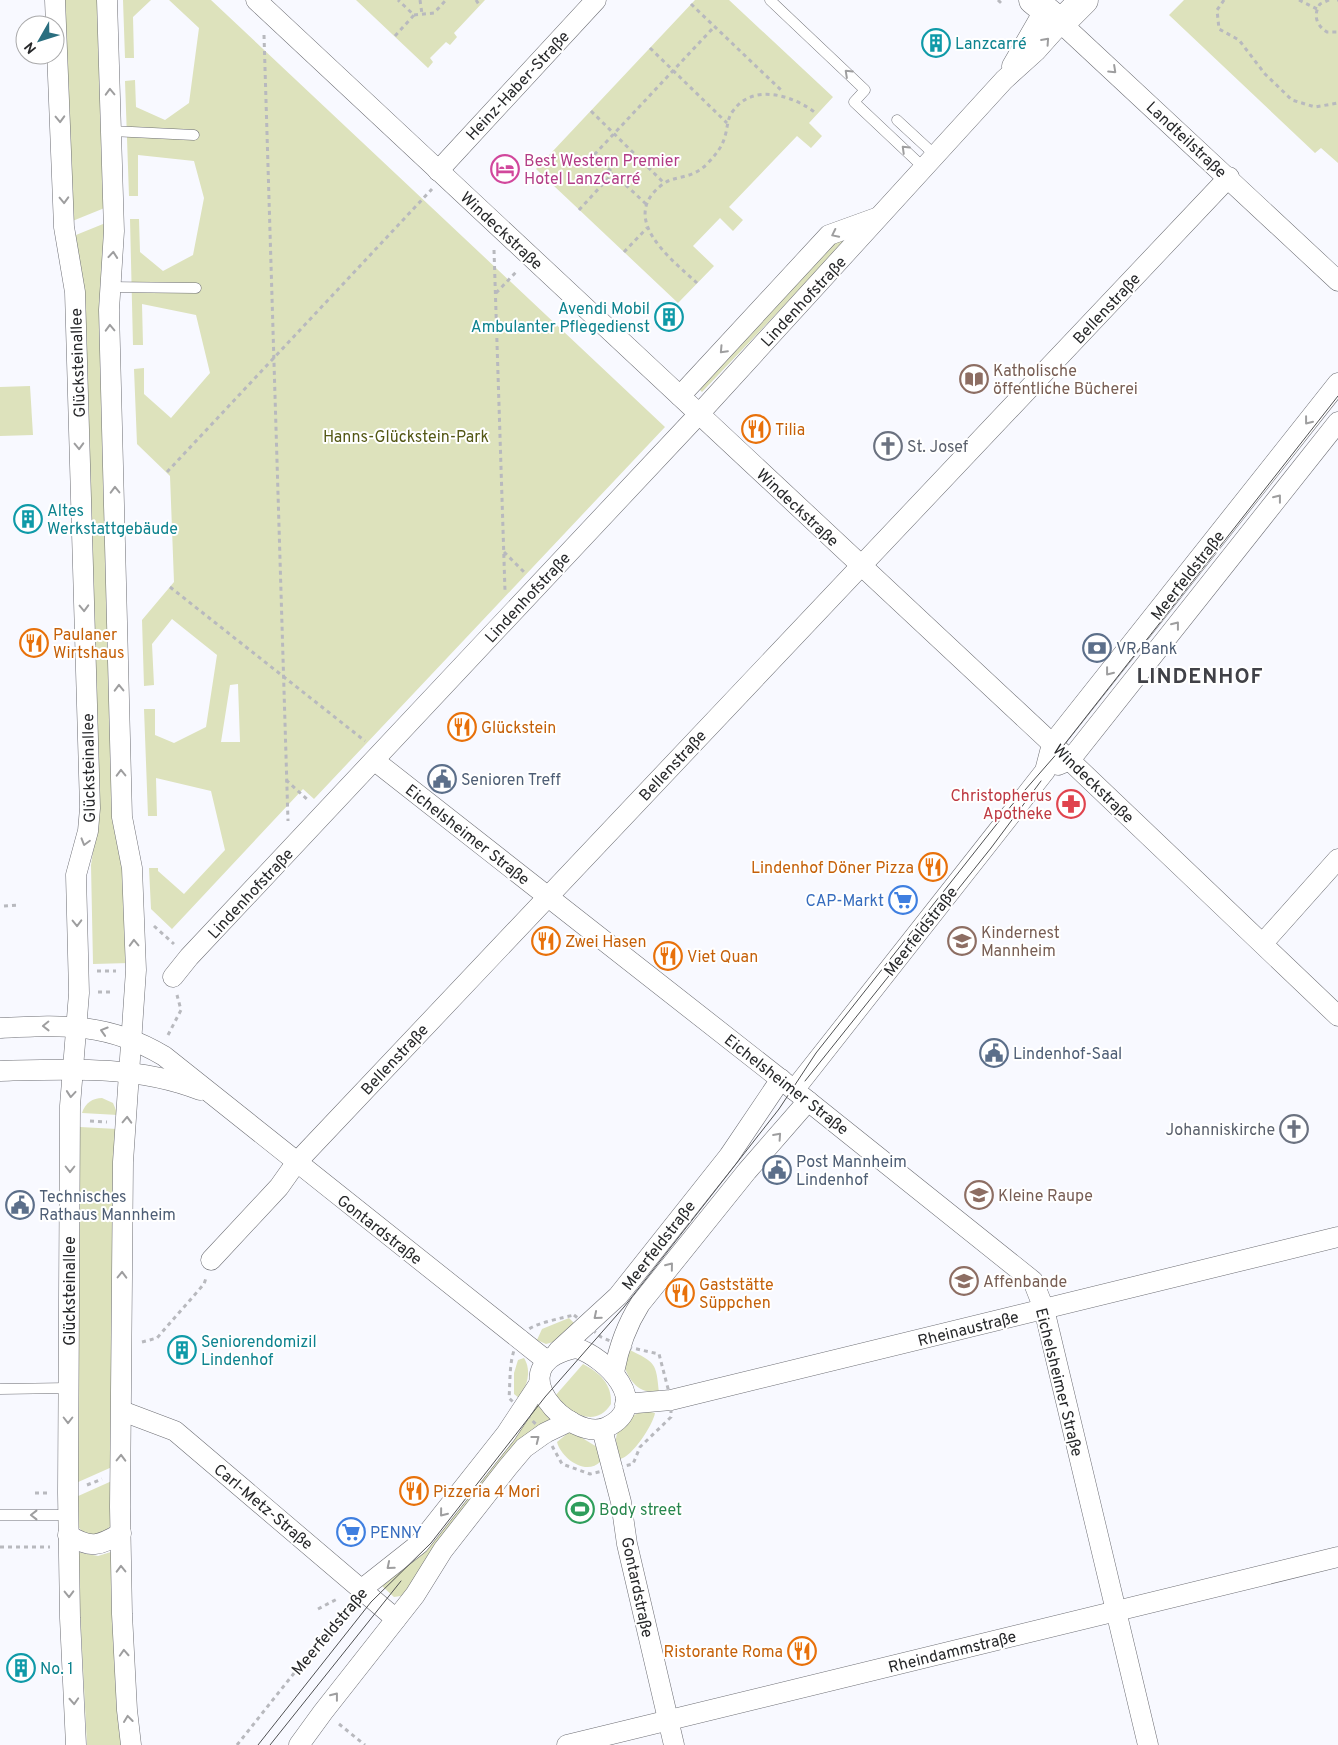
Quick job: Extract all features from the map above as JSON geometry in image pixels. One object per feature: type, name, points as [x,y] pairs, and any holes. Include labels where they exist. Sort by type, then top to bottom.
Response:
[{"type":"street","name":"Glücksteinallee","points":[[55,0],[64,227],[75,292],[90,796],[89,825],[76,875],[79,993],[70,1120],[68,1515],[64,1541],[76,1745]]},
{"type":"street","name":"Glücksteinallee","points":[[107,0],[114,232],[110,288],[122,817],[132,868],[136,992],[130,1040],[127,1124],[123,1162],[120,1471],[124,1643],[131,1745]]},
{"type":"street","name":"Heinz-Haber-Straße","points":[[441,173],[596,0]]},
{"type":"street","name":"Lindenhofstraße","points":[[173,977],[189,957],[378,758],[699,414],[1004,80],[1048,8],[1084,0]]},
{"type":"street","name":"Windeckstraße","points":[[260,3],[1070,760],[1338,1016]]},
{"type":"street","name":"Landteilstraße","points":[[1048,8],[1338,281]]},
{"type":"street","name":"Bellenstraße","points":[[211,1260],[279,1187],[296,1163],[1229,178]]},
{"type":"street","name":"Lindenhofstraße","points":[[680,396],[829,235],[880,216]]},
{"type":"street","name":"Meerfeldstraße","points":[[553,1356],[604,1311],[631,1281],[729,1156],[794,1090],[1045,772],[1052,744],[1338,383]]},
{"type":"street","name":"Meerfeldstraße","points":[[1045,772],[1070,760],[1338,422]]},
{"type":"street","name":"Eichelsheimer Straße","points":[[378,758],[548,897],[1033,1281],[1044,1309],[1148,1745]]},
{"type":"street","points":[[1262,943],[1338,859]]},
{"type":"street","name":"Gontardstraße","points":[[0,1028],[78,1026],[105,1031],[158,1053],[520,1339],[553,1356]]},
{"type":"street","name":"Gontardstraße","points":[[0,1071],[73,1069],[129,1074],[175,1082],[214,1096]]},
{"type":"street","name":"Meerfeldstraße","points":[[614,1372],[619,1345],[627,1324],[640,1304],[747,1171],[794,1090]]},
{"type":"street","name":"Rheinaustraße","points":[[625,1404],[671,1400],[1338,1237]]},
{"type":"street","points":[[576,1348],[588,1352],[614,1372],[623,1386],[625,1404],[621,1416],[614,1424],[602,1429],[586,1429],[570,1421],[546,1399],[539,1384],[540,1373],[553,1356],[576,1348]]},
{"type":"street","name":"Meerfeldstraße","points":[[362,1589],[418,1544],[506,1434],[539,1384]]},
{"type":"street","name":"Carl-Metz-Straße","points":[[122,1411],[175,1431],[396,1618]]},
{"type":"street","points":[[299,1745],[415,1595],[443,1550],[508,1466],[524,1448],[545,1432],[570,1421]]},
{"type":"street","name":"Gontardstraße","points":[[602,1429],[614,1468],[627,1544],[674,1745]]},
{"type":"street","points":[[64,1541],[102,1544],[121,1533]]},
{"type":"street","name":"Rheindammstraße","points":[[567,1745],[1116,1610],[1338,1558]]},
{"type":"lane","points":[[770,0],[865,90],[854,102],[929,161]]},
{"type":"lane","points":[[897,120],[929,161]]},
{"type":"lane","points":[[111,131],[194,135]]},
{"type":"lane","points":[[110,288],[196,288]]},
{"type":"lane","points":[[0,1389],[68,1388]]},
{"type":"lane","points":[[0,1515],[68,1515]]},
{"type":"path","points":[[398,0],[414,15]]},
{"type":"path","points":[[420,0],[422,14]]},
{"type":"path","points":[[395,36],[414,15],[434,13],[446,0]]},
{"type":"path","points":[[476,0],[480,6]]},
{"type":"path","points":[[1224,0],[1217,10],[1219,29],[1239,40],[1265,74],[1292,100],[1315,107],[1338,102]]},
{"type":"path","points":[[1299,0],[1317,9]]},
{"type":"path","points":[[1318,0],[1320,4]]},
{"type":"path","points":[[1329,0],[1320,4],[1317,9],[1316,18],[1322,29],[1327,32],[1338,32]]},
{"type":"path","points":[[260,3],[274,358],[289,852]]},
{"type":"path","points":[[691,4],[782,91]]},
{"type":"path","points":[[697,283],[669,258],[647,228],[646,204],[594,155],[714,27]]},
{"type":"path","points":[[650,48],[727,123]]},
{"type":"path","points":[[646,204],[664,183],[687,178],[704,167],[719,151],[733,110],[746,98],[765,94],[804,103],[817,114]]},
{"type":"path","points":[[590,111],[664,183]]},
{"type":"path","points":[[579,210],[614,172]]},
{"type":"path","points":[[167,472],[274,358],[441,173]]},
{"type":"path","points":[[494,222],[505,620]]},
{"type":"path","points":[[624,252],[647,228]]},
{"type":"path","points":[[496,293],[530,256]]},
{"type":"path","points":[[504,552],[538,586]]},
{"type":"path","points":[[170,586],[283,676],[378,758]]},
{"type":"path","points":[[286,780],[324,815]]},
{"type":"path","points":[[4,906],[19,905]]},
{"type":"path","points":[[133,907],[189,957]]},
{"type":"path","points":[[158,1053],[181,1010],[173,977]]},
{"type":"path","points":[[79,993],[136,992]]},
{"type":"path","points":[[70,1120],[127,1124]]},
{"type":"path","points":[[122,1346],[157,1338],[204,1284],[211,1260]]},
{"type":"path","points":[[574,1315],[586,1325],[601,1337],[619,1345],[659,1354],[671,1400],[670,1417],[640,1447],[633,1464],[590,1474],[562,1464],[545,1432],[509,1398],[513,1349],[529,1328],[574,1315]]},
{"type":"path","points":[[68,1493],[120,1471]]},
{"type":"path","points":[[0,1547],[64,1541]]},
{"type":"path","name":"Meerfeldstraße","points":[[237,1745],[362,1589]]},
{"type":"path","points":[[318,1610],[338,1597],[354,1610]]},
{"type":"path","points":[[323,1712],[365,1745]]},
{"type":"green space","points":[[61,0],[100,0],[107,207],[70,222],[64,65],[65,15],[62,15]]},
{"type":"green space","points":[[123,0],[151,0],[133,17],[134,58],[125,58]]},
{"type":"green space","name":"Hanns-Glückstein-Park","points":[[169,0],[211,0],[665,427],[314,799],[303,789],[172,929],[151,909],[149,868],[158,868],[158,871],[184,894],[225,850],[211,791],[156,778],[157,816],[148,816],[144,709],[155,709],[155,735],[174,743],[206,727],[217,655],[172,619],[152,644],[154,685],[144,686],[142,620],[174,582],[170,476],[137,444],[134,369],[144,368],[144,394],[171,418],[210,373],[196,315],[142,304],[143,345],[133,345],[130,219],[139,219],[140,252],[163,271],[193,255],[204,198],[194,161],[138,155],[138,196],[129,196],[125,81],[135,80],[136,107],[165,120],[189,103],[199,28]],"holes":[[[238,684],[240,742],[221,742],[230,685]]]},
{"type":"green space","points":[[356,0],[485,0],[454,33],[457,37],[450,45],[446,42],[430,58],[433,62],[428,68]]},
{"type":"green space","points":[[695,0],[729,0],[833,97],[809,123],[822,136],[811,148],[797,136],[729,207],[743,220],[733,231],[720,218],[693,246],[714,266],[678,303],[536,169]]},
{"type":"green space","points":[[1184,0],[1338,0],[1338,163],[1321,148],[1315,153],[1169,15]]},
{"type":"green space","points":[[108,222],[124,847],[130,963],[93,964],[91,865],[96,832],[71,237]]},
{"type":"green space","points":[[854,232],[702,392],[696,386],[833,241]]},
{"type":"green space","points":[[30,386],[33,435],[0,436],[0,387]]},
{"type":"green space","points":[[102,1098],[113,1103],[118,1115],[82,1113],[85,1106],[90,1102]]},
{"type":"green space","points":[[80,1127],[117,1129],[112,1467],[76,1483],[77,1167]]},
{"type":"green space","points":[[569,1318],[576,1325],[553,1342],[546,1344],[537,1340],[542,1329]]},
{"type":"green space","points":[[628,1349],[644,1357],[653,1365],[657,1375],[659,1393],[645,1391],[632,1381],[623,1364]]},
{"type":"green space","points":[[524,1358],[528,1368],[528,1378],[519,1398],[514,1394],[514,1373],[518,1360]]},
{"type":"green space","points":[[583,1364],[600,1375],[607,1385],[611,1397],[611,1404],[605,1412],[598,1416],[590,1417],[575,1413],[555,1396]]},
{"type":"green space","points":[[535,1401],[553,1419],[408,1590],[401,1596],[394,1597],[382,1586],[383,1579]]},
{"type":"green space","points":[[646,1411],[655,1413],[650,1425],[636,1447],[620,1459],[616,1444],[619,1429],[631,1417]]},
{"type":"green space","points":[[568,1433],[574,1433],[597,1447],[601,1461],[588,1467],[582,1466],[575,1464],[563,1454],[557,1442]]},
{"type":"green space","points":[[114,1480],[114,1510],[110,1526],[100,1534],[94,1535],[83,1532],[75,1518],[76,1497]]},
{"type":"green space","points":[[114,1551],[124,1745],[87,1745],[77,1552],[98,1556]]},
{"type":"tram line","points":[[258,1745],[371,1602],[431,1543],[545,1397],[624,1307],[779,1109],[816,1053],[1011,806],[1060,750],[1338,396]]},
{"type":"tram line","points":[[805,1081],[991,848],[1041,781]]},
{"type":"tram line","points":[[270,1745],[401,1581]]},
{"type":"place","name":"Lanzcarré","points":[[936,43]]},
{"type":"place","name":"Best Western Premier Hotel LanzCarré","points":[[505,169]]},
{"type":"place","name":"Avendi Mobil Ambulanter Pflegedienst","points":[[669,317]]},
{"type":"place","name":"Katholische öffentliche Bücherei","points":[[974,379]]},
{"type":"place","name":"Tilia","points":[[756,429]]},
{"type":"place","name":"St. Josef","points":[[888,446]]},
{"type":"place","name":"Altes Werkstattgebäude","points":[[28,519]]},
{"type":"place","name":"Paulaner Wirtshaus","points":[[34,643]]},
{"type":"place","name":"VR Bank","points":[[1097,648]]},
{"type":"place","name":"Glückstein","points":[[462,727]]},
{"type":"place","name":"Senioren Treff","points":[[442,779]]},
{"type":"place","name":"Christopherus Apotheke","points":[[1071,804]]},
{"type":"place","name":"Lindenhof Döner Pizza","points":[[933,867]]},
{"type":"place","name":"CAP-Markt","points":[[903,900]]},
{"type":"place","name":"Zwei Hasen","points":[[546,941]]},
{"type":"place","name":"Kindernest Mannheim","points":[[962,941]]},
{"type":"place","name":"Viet Quan","points":[[668,956]]},
{"type":"place","name":"Lindenhof-Saal","points":[[994,1053]]},
{"type":"place","name":"Johanniskirche","points":[[1294,1129]]},
{"type":"place","name":"Post Mannheim Lindenhof","points":[[777,1170]]},
{"type":"place","name":"Kleine Raupe","points":[[979,1195]]},
{"type":"place","name":"Technisches Rathaus Mannheim","points":[[20,1205]]},
{"type":"place","name":"Affenbande","points":[[964,1281]]},
{"type":"place","name":"Gaststätte Süppchen","points":[[680,1293]]},
{"type":"place","name":"Seniorendomizil Lindenhof","points":[[182,1350]]},
{"type":"place","name":"Pizzeria 4 Mori","points":[[414,1491]]},
{"type":"place","name":"Body street","points":[[580,1509]]},
{"type":"place","name":"PENNY","points":[[351,1532]]},
{"type":"place","name":"Ristorante Roma","points":[[802,1651]]},
{"type":"place","name":"No. 1","points":[[21,1668]]},
{"type":"district","name":"LINDENHOF","points":[[1200,676]]}]
